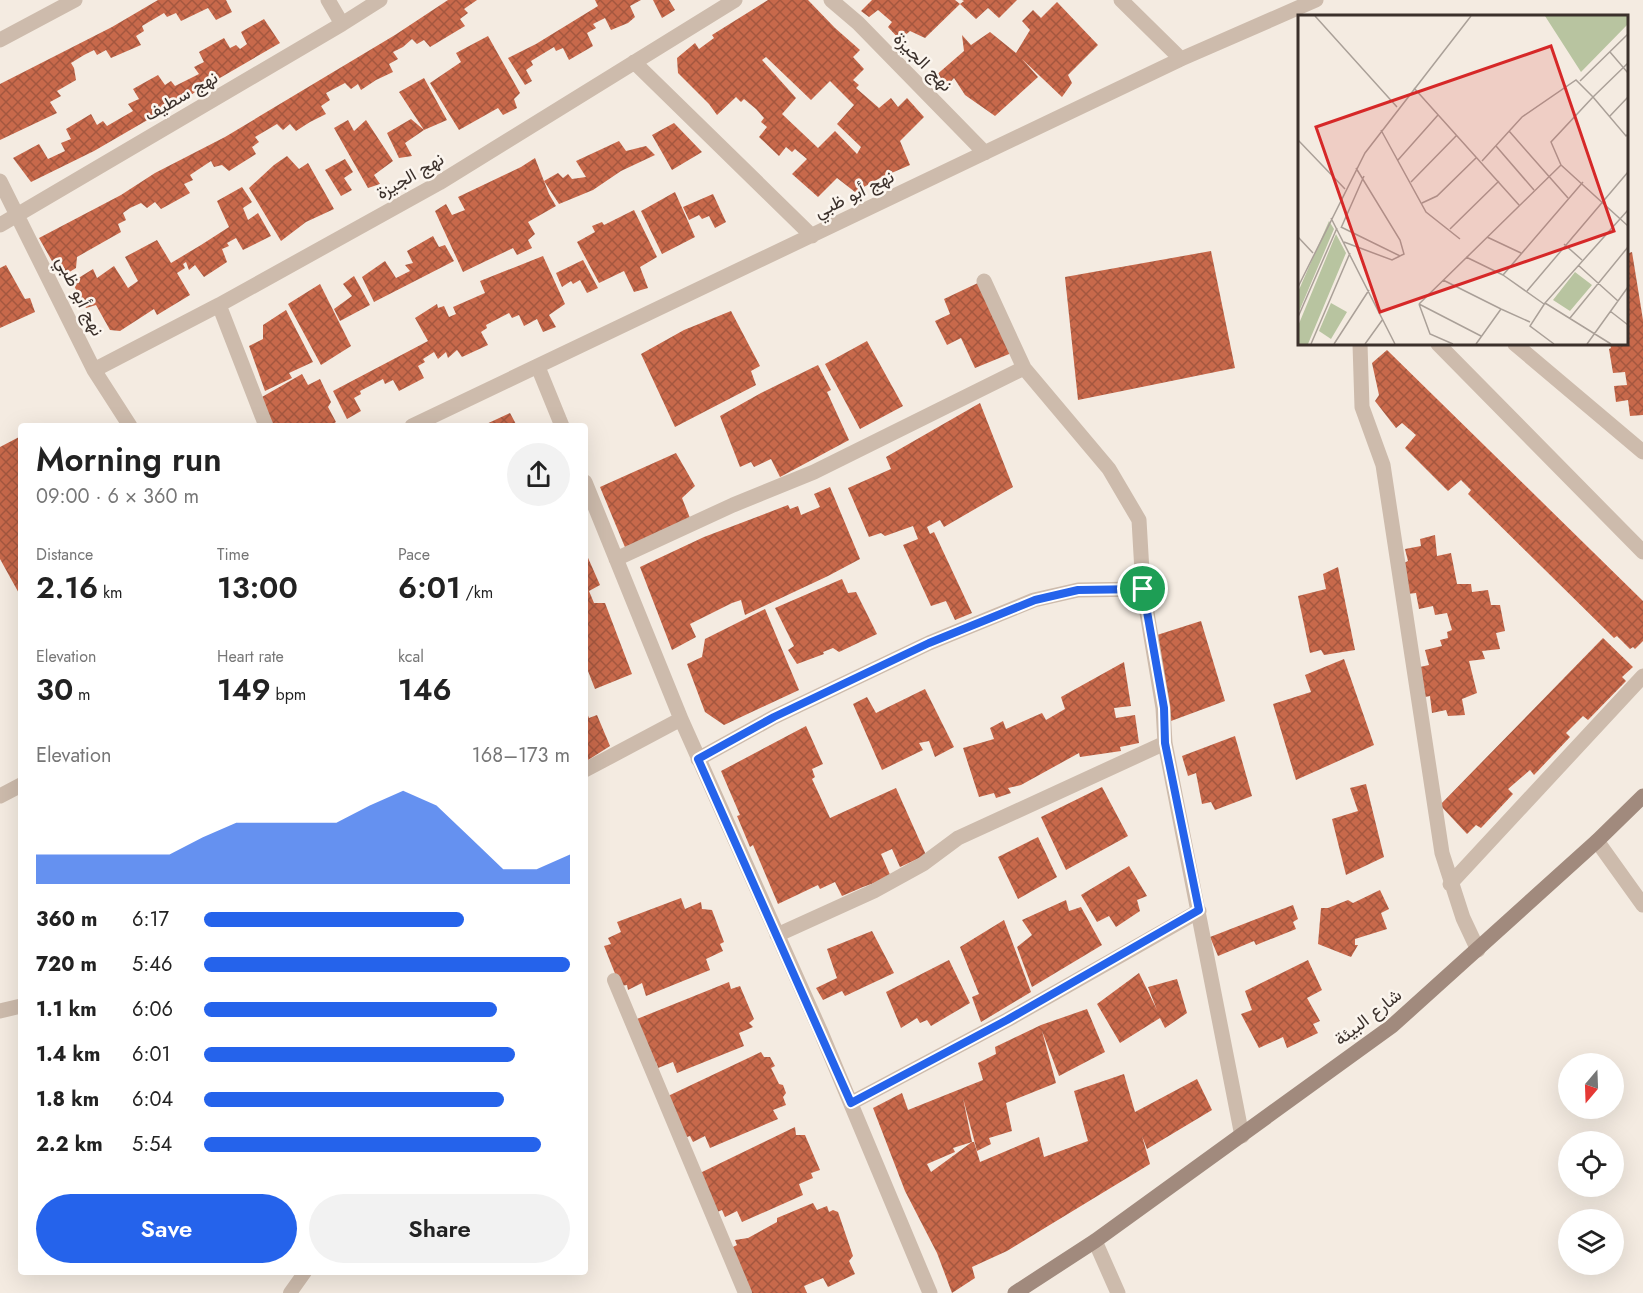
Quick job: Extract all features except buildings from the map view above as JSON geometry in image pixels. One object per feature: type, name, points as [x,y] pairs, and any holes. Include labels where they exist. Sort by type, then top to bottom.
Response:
[{"type":"main road","name":"شارع البيئة","points":[[1015,1293],[1095,1241],[1392,1026],[1597,841],[1643,796]]},
{"type":"street","points":[[0,40],[75,0]]},
{"type":"street","points":[[328,0],[342,24]]},
{"type":"street","name":"نهج سطيف","points":[[0,225],[380,0]]},
{"type":"street","name":"نهج الجيزة","points":[[94,370],[219,305],[439,183],[735,0]]},
{"type":"street","name":"نهج الجيزة","points":[[831,0],[858,23],[985,153]]},
{"type":"street","points":[[1121,0],[1181,59]]},
{"type":"street","name":"نهج أبو ظبي","points":[[420,423],[1181,59],[1316,0]]},
{"type":"street","points":[[634,62],[812,236]]},
{"type":"street","name":"نهج أبو ظبي","points":[[0,181],[94,370],[128,423]]},
{"type":"street","points":[[984,280],[1024,368],[1109,469],[1138,520],[1143,589],[1164,708],[1165,743],[1242,1136]]},
{"type":"street","points":[[219,305],[265,423]]},
{"type":"street","points":[[1360,345],[1362,407],[1383,465],[1436,821],[1450,884],[1478,950]]},
{"type":"street","points":[[1439,345],[1643,552]]},
{"type":"street","points":[[1516,345],[1643,452]]},
{"type":"street","points":[[538,367],[561,423]]},
{"type":"street","points":[[616,559],[733,505],[814,472],[1024,368]]},
{"type":"street","points":[[588,489],[698,759],[851,1103],[930,1293]]},
{"type":"street","points":[[698,759],[774,717],[929,643],[1035,600],[1078,590],[1143,589]]},
{"type":"street","points":[[1450,884],[1643,676]]},
{"type":"street","points":[[588,768],[681,719]]},
{"type":"street","points":[[777,935],[874,891],[923,864],[958,838],[1165,743]]},
{"type":"street","points":[[0,796],[18,787]]},
{"type":"street","points":[[1597,841],[1643,905]]},
{"type":"street","points":[[851,1103],[1007,1020],[1199,910]]},
{"type":"street","points":[[0,1011],[18,1007]]},
{"type":"street","points":[[1095,1241],[1118,1293]]},
{"type":"lane","points":[[614,980],[745,1293]]},
{"type":"lane","points":[[290,1293],[303,1275]]},
{"type":"route","points":[[1143,589],[1164,708],[1165,743],[1199,910],[1007,1020],[851,1103],[698,759],[774,717],[929,643],[1035,600],[1078,590],[1143,589]]}]
